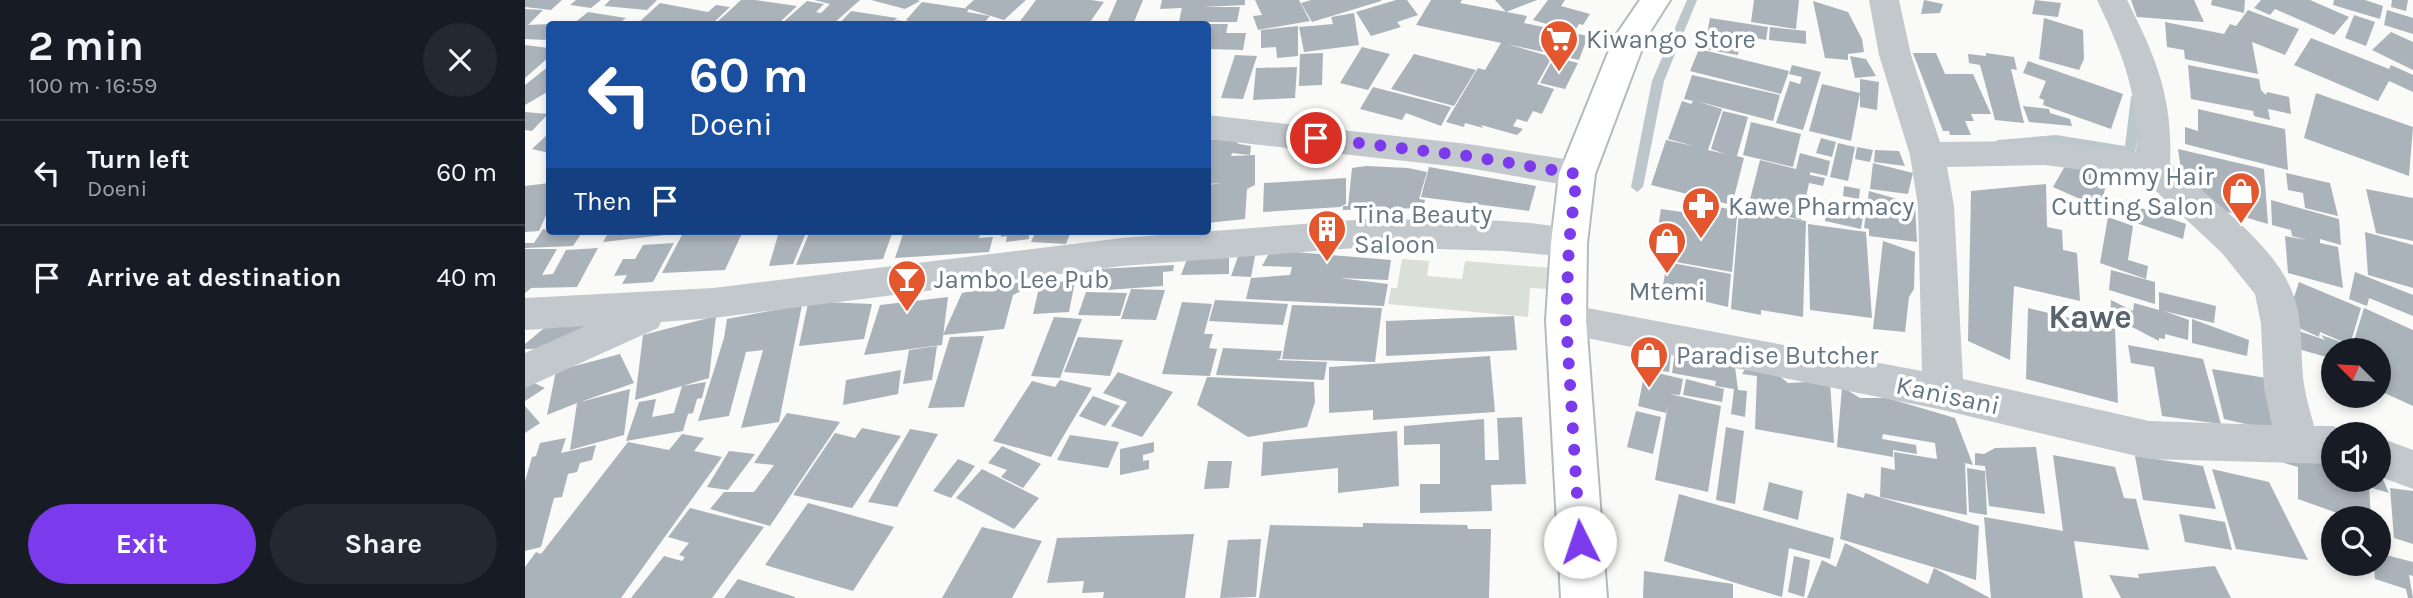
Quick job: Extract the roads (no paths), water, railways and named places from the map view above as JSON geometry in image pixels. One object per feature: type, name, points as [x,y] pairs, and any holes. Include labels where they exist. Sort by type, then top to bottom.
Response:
[{"type":"main road","points":[[1584,598],[1566,320],[1569,243],[1577,174],[1630,38],[1655,0]]},
{"type":"street","points":[[1884,0],[1895,55],[1927,155],[1936,206],[1943,392]]},
{"type":"street","points":[[2112,0],[2143,63],[2150,88],[2155,127],[2152,167]]},
{"type":"street","points":[[1211,127],[1468,156],[1577,174]]},
{"type":"street","points":[[1927,155],[2045,153],[2152,167],[2235,243],[2265,277],[2274,294],[2281,324],[2284,389],[2315,445]]},
{"type":"street","points":[[525,314],[666,306],[1122,252],[1368,233],[1505,237],[1569,243]]},
{"type":"street","points":[[525,371],[666,306]]},
{"type":"street","name":"Kanisani","points":[[1566,320],[1943,392],[2149,440],[2315,445]]},
{"type":"street","points":[[2391,440],[2413,437]]},
{"type":"street","points":[[2391,461],[2413,470]]},
{"type":"waterway","points":[[1637,187],[1658,81],[1692,0]]},
{"type":"waterway","points":[[1998,144],[2056,139],[2131,151],[2137,97]]},
{"type":"place","name":"Kiwango Store","points":[[1559,73]]},
{"type":"place","name":"Ommy Hair Cutting Salon","points":[[2241,225]]},
{"type":"place","name":"Kawe Pharmacy","points":[[1701,240]]},
{"type":"place","name":"Tina Beauty Saloon","points":[[1327,263]]},
{"type":"place","name":"Mtemi","points":[[1667,275]]},
{"type":"place","name":"Jambo Lee Pub","points":[[907,313]]},
{"type":"place","name":"Paradise Butcher","points":[[1649,389]]},
{"type":"district","name":"Kawe","points":[[2090,316]]}]
